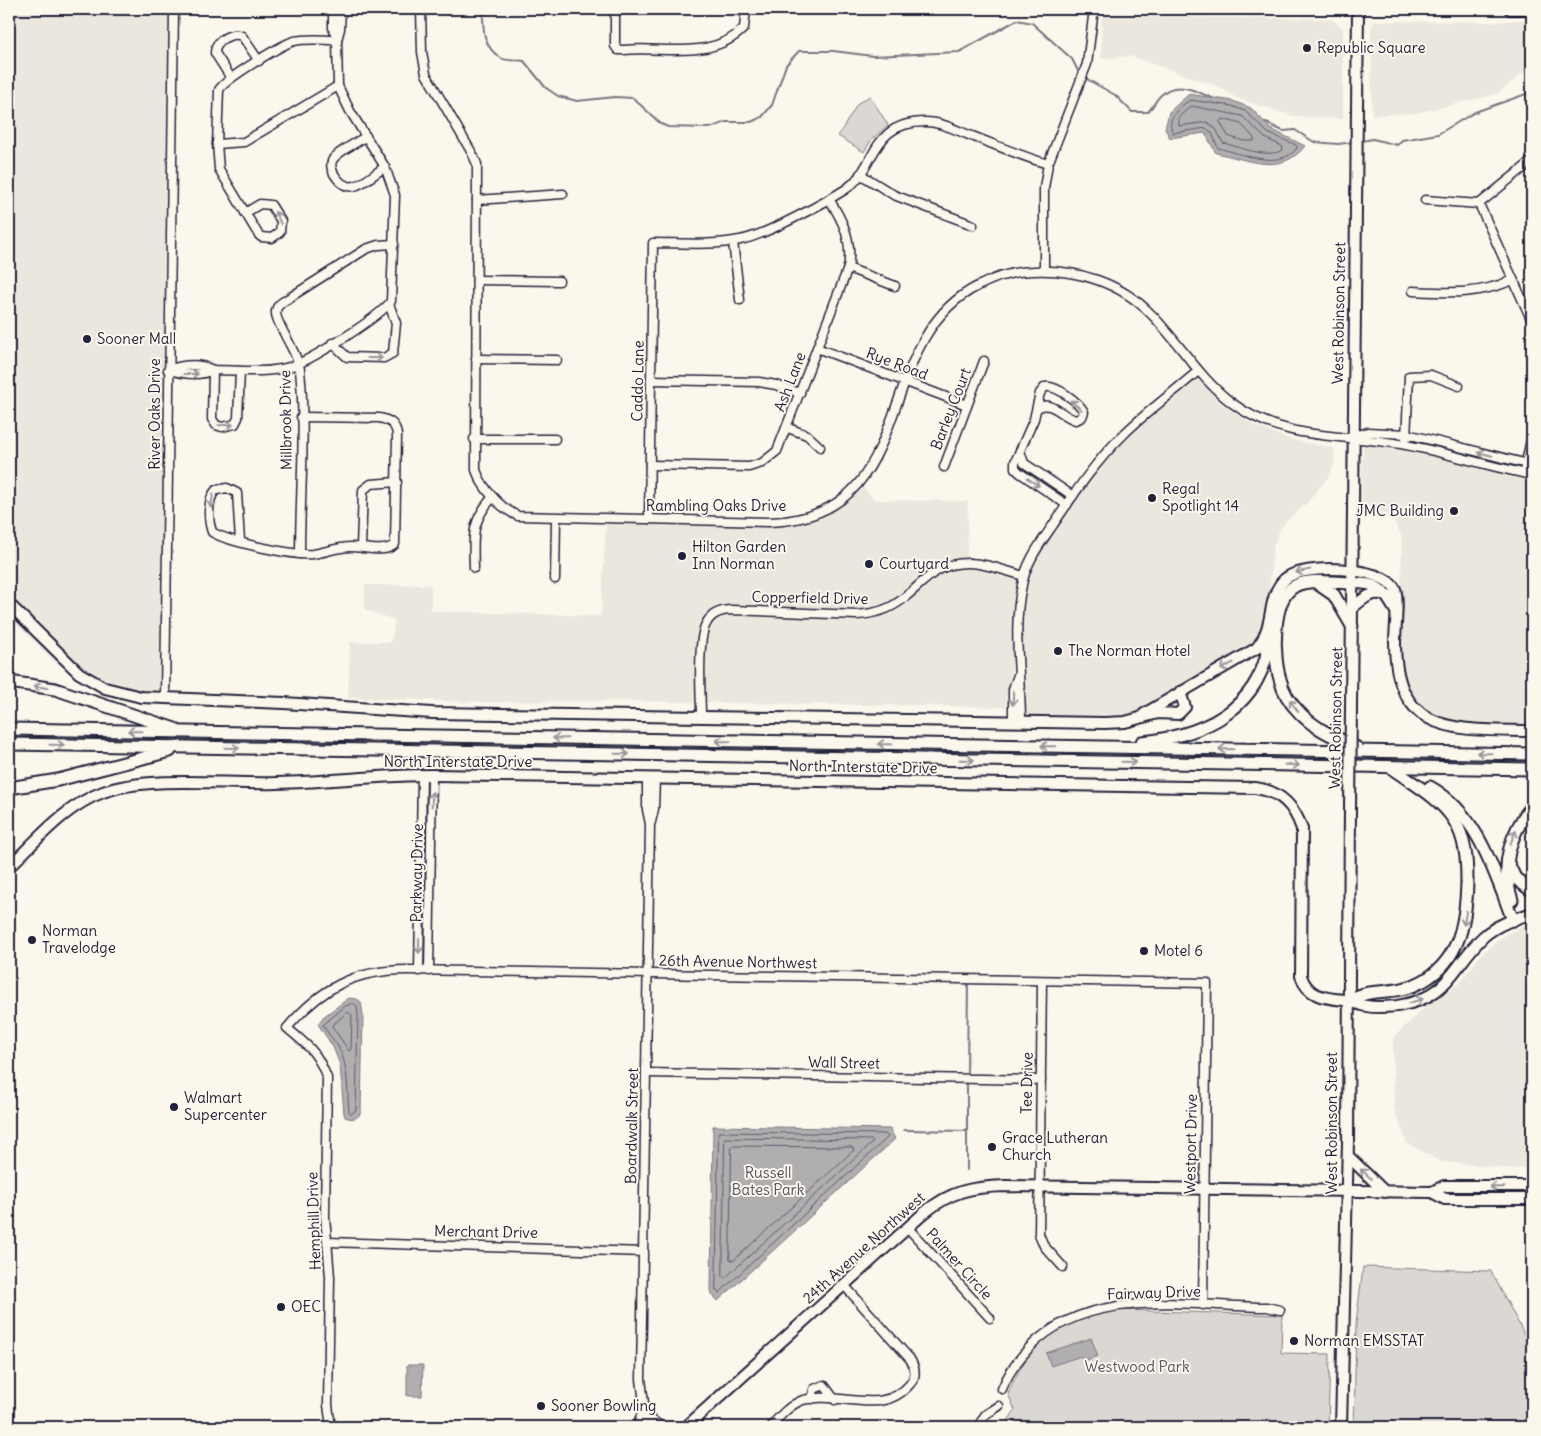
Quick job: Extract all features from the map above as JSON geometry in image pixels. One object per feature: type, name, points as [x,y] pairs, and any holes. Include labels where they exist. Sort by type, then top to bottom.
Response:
[{"type":"highway","points":[[1352,577],[1296,585],[1285,594],[1280,602],[1275,646],[1280,680],[1289,700],[1305,719],[1364,751]]},
{"type":"highway","points":[[1317,583],[1334,595],[1352,626]]},
{"type":"highway","points":[[1096,747],[1150,741],[1191,733],[1225,716],[1248,693],[1261,671],[1270,640],[1271,620]]},
{"type":"highway","points":[[9,682],[40,686],[74,695],[184,732]]},
{"type":"highway","points":[[9,729],[1532,754]]},
{"type":"highway","points":[[9,744],[1532,769]]},
{"type":"highway","points":[[9,788],[78,776],[184,747]]},
{"type":"highway","points":[[1390,767],[1434,789],[1462,815],[1480,841],[1515,919]]},
{"type":"highway","points":[[1347,1000],[1368,993],[1386,993],[1405,989],[1431,976],[1449,957],[1465,921],[1466,857],[1459,829],[1438,802],[1390,767]]},
{"type":"highway","points":[[1515,919],[1507,882],[1507,859],[1517,828],[1532,806]]},
{"type":"highway","points":[[1507,859],[1515,878],[1532,891]]},
{"type":"main road","name":"West Robinson Street","points":[[1341,1427],[1348,1156],[1347,1000],[1358,9]]},
{"type":"main road","points":[[1510,9],[1532,10]]},
{"type":"main road","points":[[1139,717],[1251,652],[1264,637],[1271,620],[1276,592],[1287,578],[1306,570],[1352,577],[1375,585],[1389,596],[1395,610]]},
{"type":"main road","points":[[1352,577],[1376,574],[1389,582],[1397,595],[1395,610],[1398,676],[1407,697],[1419,712],[1433,721],[1458,729],[1532,730]]},
{"type":"main road","points":[[1352,608],[1369,595],[1380,593],[1389,596]]},
{"type":"main road","points":[[9,604],[69,665],[90,680],[127,695],[165,699],[284,703],[432,713],[1118,722],[1158,713],[1174,714],[1181,712],[1185,704],[1180,692]]},
{"type":"main road","name":"North Interstate Drive","points":[[9,867],[71,809],[92,797],[116,788],[152,783],[275,784],[427,775],[1255,788],[1270,791],[1291,806],[1302,829],[1300,968],[1303,982],[1319,997],[1347,1000],[1368,1007],[1397,1006],[1424,998],[1435,992],[1453,976],[1484,937],[1515,919],[1532,913]]},
{"type":"main road","points":[[1348,1156],[1386,1192]]},
{"type":"main road","name":"24th Avenue Northwest","points":[[686,1427],[933,1205],[966,1188],[1039,1186],[1432,1192],[1445,1198],[1532,1199]]},
{"type":"main road","name":"24th Avenue Northwest","points":[[1432,1192],[1444,1186],[1532,1186]]},
{"type":"main road","points":[[1492,1200],[1532,1192]]},
{"type":"street","name":"River Oaks Drive","points":[[165,699],[174,9]]},
{"type":"street","points":[[333,9],[333,28],[337,40]]},
{"type":"street","points":[[168,370],[182,374],[205,374],[212,370],[281,369],[299,363],[332,343],[382,312],[388,304],[393,293],[395,195],[385,167],[346,104],[338,86],[337,40],[341,9]]},
{"type":"street","name":"Rambling Oaks Drive","points":[[421,9],[420,30],[426,74],[475,159],[478,200],[474,439],[476,470],[479,480],[494,497],[518,516],[784,521],[805,518],[831,506],[854,490],[876,458],[905,381],[931,326],[959,297],[1000,276],[1044,270],[1077,273],[1102,281],[1124,293],[1150,313],[1198,371],[1232,403],[1248,414],[1284,430],[1321,436],[1353,437]]},
{"type":"street","points":[[615,9],[614,46],[618,50],[698,50],[716,45],[744,28],[746,9]]},
{"type":"street","points":[[1044,270],[1044,188],[1048,164],[1080,86],[1089,56],[1094,9]]},
{"type":"street","points":[[232,78],[215,54],[218,44],[227,36],[236,34],[242,36],[259,61]]},
{"type":"street","points":[[245,213],[260,204],[271,205],[281,221],[280,232],[272,238],[261,237],[245,213],[218,169],[218,94],[224,83],[295,41],[337,40]]},
{"type":"street","points":[[217,144],[244,142],[338,86]]},
{"type":"street","points":[[740,300],[733,242],[757,235],[847,188],[860,174],[875,147],[885,137],[899,128],[922,122],[946,126],[1048,164]]},
{"type":"street","points":[[366,136],[335,157],[331,164],[332,171],[342,185],[348,188],[356,186],[385,167]]},
{"type":"street","points":[[1424,200],[1479,204],[1532,161]]},
{"type":"street","points":[[860,174],[894,194],[974,226]]},
{"type":"street","points":[[478,200],[563,194]]},
{"type":"street","name":"Ash Lane","points":[[650,465],[755,466],[773,455],[788,428],[848,268],[849,240],[828,199]]},
{"type":"street","points":[[1479,204],[1532,321]]},
{"type":"street","name":"Caddo Lane","points":[[649,519],[652,243],[733,242]]},
{"type":"street","name":"Millbrook Drive","points":[[300,554],[301,417],[299,363],[295,351],[276,318],[278,306],[366,249],[378,245],[394,244]]},
{"type":"street","points":[[848,268],[895,286]]},
{"type":"street","points":[[477,280],[558,281]]},
{"type":"street","points":[[1413,291],[1469,293],[1494,288],[1513,280]]},
{"type":"street","points":[[332,343],[347,357],[384,358],[390,356],[396,346],[396,323],[388,304]]},
{"type":"street","name":"Rye Road","points":[[818,348],[968,405]]},
{"type":"street","points":[[476,359],[557,360]]},
{"type":"street","name":"Barley Court","points":[[944,467],[984,361]]},
{"type":"street","points":[[212,370],[212,419],[216,425],[222,427],[235,424],[238,418],[240,371]]},
{"type":"street","points":[[1017,721],[1013,689],[1018,675],[1019,606],[1024,576],[1034,554],[1073,496],[1122,436],[1198,371]]},
{"type":"street","points":[[1406,445],[1409,376],[1431,375],[1459,386]]},
{"type":"street","points":[[652,380],[758,382],[776,385],[800,393]]},
{"type":"street","points":[[1037,408],[1044,405],[1050,406],[1076,420],[1082,417],[1084,412],[1079,405],[1047,386],[1040,393],[1037,408],[1015,462],[1016,470],[1067,505]]},
{"type":"street","points":[[240,541],[237,493],[227,488],[216,490],[210,500],[211,530],[219,536],[240,541],[300,554],[313,554],[343,547],[389,548],[395,544],[397,435],[392,422],[380,418],[301,417]]},
{"type":"street","points":[[788,428],[807,435],[820,447]]},
{"type":"street","points":[[1353,437],[1368,432],[1406,434],[1529,465]]},
{"type":"street","points":[[1523,474],[1529,465],[1532,435]]},
{"type":"street","points":[[1353,437],[1365,441],[1406,445],[1532,476]]},
{"type":"street","points":[[474,439],[556,439]]},
{"type":"street","points":[[1020,451],[1024,463],[1073,496]]},
{"type":"street","points":[[361,547],[363,490],[367,485],[397,482]]},
{"type":"street","points":[[474,568],[474,526],[478,516],[494,497]]},
{"type":"street","points":[[555,579],[556,518]]},
{"type":"street","name":"Copperfield Drive","points":[[701,716],[703,634],[710,618],[720,611],[856,615],[873,613],[891,607],[901,601],[936,570],[956,563],[978,564],[1024,576]]},
{"type":"street","name":"Parkway Drive","points":[[419,971],[427,775]]},
{"type":"street","name":"Parkway Drive","points":[[427,775],[429,971]]},
{"type":"street","name":"Boardwalk Street","points":[[647,1427],[641,1379],[650,824],[647,810],[651,778]]},
{"type":"street","name":"26th Avenue Northwest","points":[[287,1028],[309,1004],[340,983],[376,972],[429,971],[1207,983]]},
{"type":"street","name":"Tee Drive","points":[[1042,981],[1039,1234],[1042,1242],[1062,1267]]},
{"type":"street","name":"Westport Drive","points":[[1203,1305],[1207,983]]},
{"type":"street","name":"Hemphill Drive","points":[[287,1028],[312,1049],[322,1063],[327,1078],[325,1216],[330,1292],[328,1409],[331,1427]]},
{"type":"street","name":"Wall Street","points":[[646,1073],[1041,1080]]},
{"type":"street","name":"Palmer Circle","points":[[908,1228],[990,1318]]},
{"type":"street","name":"Merchant Drive","points":[[328,1242],[644,1252]]},
{"type":"street","points":[[771,1427],[796,1404],[812,1400],[890,1400],[909,1386],[914,1375],[913,1364],[844,1285]]},
{"type":"street","name":"Fairway Drive","points":[[1002,1389],[1016,1363],[1035,1342],[1060,1323],[1116,1305],[1203,1305],[1267,1307],[1280,1310]]},
{"type":"street","points":[[812,1400],[814,1388],[824,1385],[835,1400]]},
{"type":"street","points":[[978,1427],[986,1414],[999,1406]]},
{"type":"street","points":[[637,1427],[644,1408]]},
{"type":"street","points":[[644,1408],[652,1420],[662,1427]]},
{"type":"shaded area","name":"Sooner Mall","points":[[9,9],[173,9],[162,704],[145,703],[99,691],[56,663],[9,617]]},
{"type":"shaded area","points":[[1102,16],[1332,19],[1343,29],[1343,119],[1293,116],[1236,98],[1220,87],[1129,56],[1101,59]]},
{"type":"shaded area","points":[[1532,19],[1532,66],[1497,94],[1418,113],[1372,115],[1371,27],[1375,21],[1497,22]]},
{"type":"shaded area","points":[[1196,377],[1223,405],[1254,425],[1288,439],[1334,448],[1335,463],[1330,475],[1305,505],[1284,523],[1278,534],[1273,548],[1266,629],[1253,649],[1127,720],[1024,720],[1021,638],[1023,593],[1036,555],[1099,465],[1136,425]]},
{"type":"shaded area","points":[[1363,444],[1399,447],[1532,478],[1532,727],[1461,726],[1432,716],[1417,704],[1406,687],[1400,659],[1402,538],[1394,521],[1380,511],[1361,507]]},
{"type":"shaded area","points":[[863,488],[875,500],[968,501],[967,564],[1019,579],[1016,595],[1015,649],[1005,707],[610,701],[485,702],[348,698],[350,642],[391,642],[395,620],[365,610],[365,585],[431,585],[431,611],[601,616],[606,523],[770,526],[806,522],[835,510]]},
{"type":"shaded area","points":[[1532,922],[1532,1167],[1515,1169],[1441,1162],[1407,1143],[1394,1109],[1393,1038],[1427,1004],[1460,983],[1482,953],[1508,933]]},
{"type":"green space","points":[[870,96],[888,125],[872,139],[864,152],[838,136],[858,103]]},
{"type":"green space","points":[[1363,1267],[1491,1271],[1532,1349],[1532,1427],[1354,1427],[1356,1323]]},
{"type":"green space","name":"Westwood Park","points":[[1119,1310],[1282,1315],[1281,1353],[1330,1354],[1328,1427],[1004,1427],[1015,1410],[1008,1394],[1018,1371],[1033,1350],[1062,1326],[1074,1321]]},
{"type":"water","points":[[1189,94],[1233,101],[1251,108],[1271,129],[1305,146],[1296,155],[1285,161],[1263,163],[1251,162],[1216,153],[1205,133],[1170,138],[1165,129],[1169,112]]},
{"type":"water","points":[[349,998],[357,999],[361,1002],[363,1015],[361,1111],[359,1116],[353,1119],[345,1117],[340,1065],[333,1047],[318,1024],[323,1017]]},
{"type":"water","name":"Russell Bates Park","points":[[713,1126],[890,1129],[895,1139],[718,1301],[711,1293]]},
{"type":"water","points":[[1091,1338],[1098,1356],[1083,1361],[1081,1356],[1051,1366],[1046,1353]]},
{"type":"water","points":[[407,1365],[423,1365],[422,1396],[407,1396]]},
{"type":"waterway","points":[[483,9],[485,36],[490,48],[503,59],[524,61],[546,88],[558,96],[577,101],[615,97],[633,98],[661,124],[668,127],[710,128],[726,122],[751,122],[762,117],[772,105],[786,65],[799,51],[833,51],[873,56],[959,52],[1017,20],[1032,23],[1072,59],[1079,73]]},
{"type":"waterway","points":[[1085,78],[1115,95],[1132,112],[1148,112],[1160,96],[1172,88],[1185,88],[1212,98]]},
{"type":"waterway","points":[[1361,141],[1373,139],[1397,145],[1402,140],[1438,134],[1475,112],[1532,92]]},
{"type":"waterway","points":[[1264,122],[1283,131],[1295,130],[1314,142],[1338,144],[1354,142]]},
{"type":"waterway","points":[[967,1077],[968,982]]},
{"type":"waterway","points":[[967,1082],[967,1170]]},
{"type":"waterway","points":[[904,1130],[967,1131]]},
{"type":"place","name":"Republic Square","points":[[1307,48]]},
{"type":"place","name":"Sooner Mall","points":[[87,339]]},
{"type":"place","name":"Regal Spotlight 14","points":[[1152,498]]},
{"type":"place","name":"JMC Building","points":[[1454,511]]},
{"type":"place","name":"Hilton Garden Inn Norman","points":[[682,556]]},
{"type":"place","name":"Courtyard","points":[[869,564]]},
{"type":"place","name":"The Norman Hotel","points":[[1058,651]]},
{"type":"place","name":"Norman Travelodge","points":[[32,940]]},
{"type":"place","name":"Motel 6","points":[[1144,951]]},
{"type":"place","name":"Walmart Supercenter","points":[[174,1107]]},
{"type":"place","name":"Grace Lutheran Church","points":[[992,1147]]},
{"type":"place","name":"OEC","points":[[281,1307]]},
{"type":"place","name":"Norman EMSSTAT","points":[[1294,1341]]},
{"type":"place","name":"Sooner Bowling","points":[[541,1406]]}]
